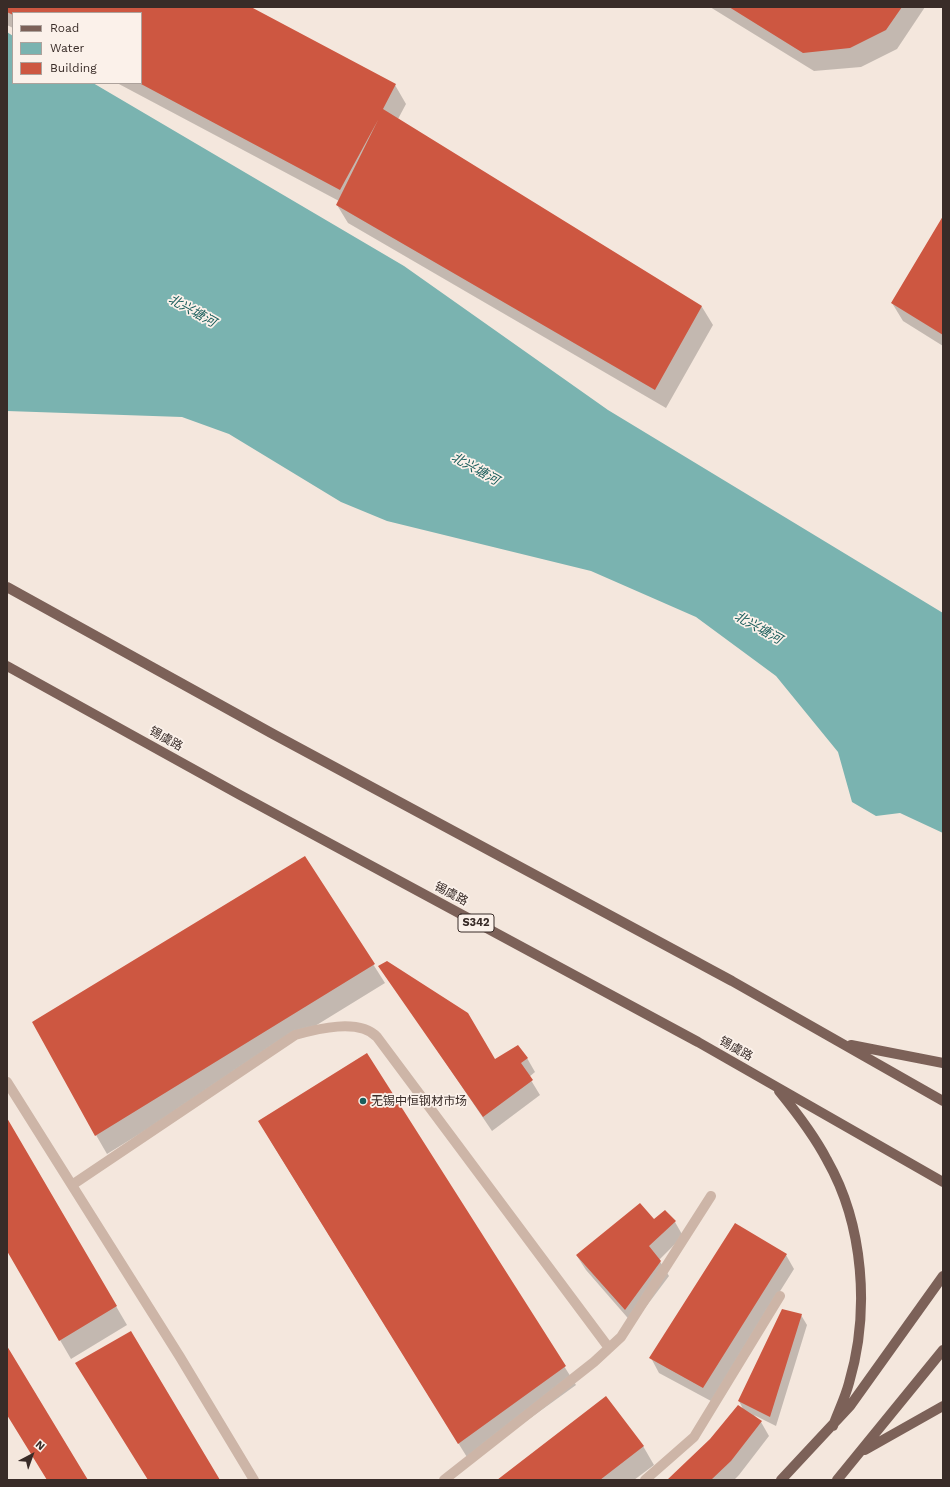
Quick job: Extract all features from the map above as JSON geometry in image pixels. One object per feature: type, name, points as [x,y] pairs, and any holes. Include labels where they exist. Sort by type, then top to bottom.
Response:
[{"type":"main road","points":[[7,586],[266,730],[732,981],[943,1101]]},
{"type":"main road","name":"锡虞路","points":[[7,666],[247,799],[776,1086],[943,1182]]},
{"type":"main road","points":[[841,1043],[943,1063]]},
{"type":"main road","points":[[776,1086],[804,1122],[828,1161],[846,1203],[857,1248],[862,1293],[859,1339],[849,1383],[833,1426]]},
{"type":"main road","points":[[781,1480],[833,1426],[850,1406],[943,1276]]},
{"type":"main road","points":[[837,1480],[943,1350]]},
{"type":"main road","points":[[860,1453],[943,1406]]},
{"type":"street","points":[[72,1185],[295,1035],[319,1028],[337,1026],[364,1030],[374,1034],[377,1037],[609,1348]]},
{"type":"street","points":[[7,1082],[180,1357],[254,1480]]},
{"type":"street","points":[[444,1480],[621,1337],[711,1196]]},
{"type":"street","points":[[645,1480],[694,1437],[780,1296]]},
{"type":"water","name":"北兴塘河","points":[[7,32],[12,35],[12,84],[95,84],[404,266],[608,410],[943,613],[943,833],[900,813],[876,816],[852,802],[838,752],[776,676],[696,617],[591,571],[387,521],[341,502],[229,434],[182,417],[7,411]]},
{"type":"building","points":[[7,7],[251,7],[396,84],[383,109],[702,306],[655,390],[336,205],[378,120],[340,190],[141,84],[142,12],[12,12],[12,14],[7,12]]},
{"type":"building","points":[[729,7],[902,7],[886,30],[850,48],[803,53]]},
{"type":"building","points":[[943,216],[943,335],[891,303]]},
{"type":"building","points":[[305,856],[375,964],[95,1136],[32,1022]]},
{"type":"building","points":[[387,961],[468,1013],[495,1059],[518,1045],[528,1058],[521,1063],[533,1080],[483,1117],[378,966]]},
{"type":"building","points":[[367,1053],[566,1366],[458,1444],[258,1121]]},
{"type":"building","points":[[7,1118],[117,1306],[59,1341],[7,1251]]},
{"type":"building","points":[[640,1203],[654,1219],[665,1210],[676,1221],[649,1246],[661,1261],[625,1310],[576,1255]]},
{"type":"building","points":[[735,1223],[787,1254],[703,1388],[649,1358]]},
{"type":"building","points":[[782,1309],[802,1314],[770,1417],[738,1401]]},
{"type":"building","points":[[131,1331],[220,1480],[148,1480],[75,1363]]},
{"type":"building","points":[[7,1346],[88,1480],[47,1480],[7,1415]]},
{"type":"building","points":[[606,1396],[644,1446],[600,1480],[497,1480]]},
{"type":"building","points":[[738,1405],[762,1421],[731,1461],[711,1480],[667,1480],[710,1439]]},
{"type":"place","name":"无锡中恒钢材市场","points":[[363,1101]]}]
